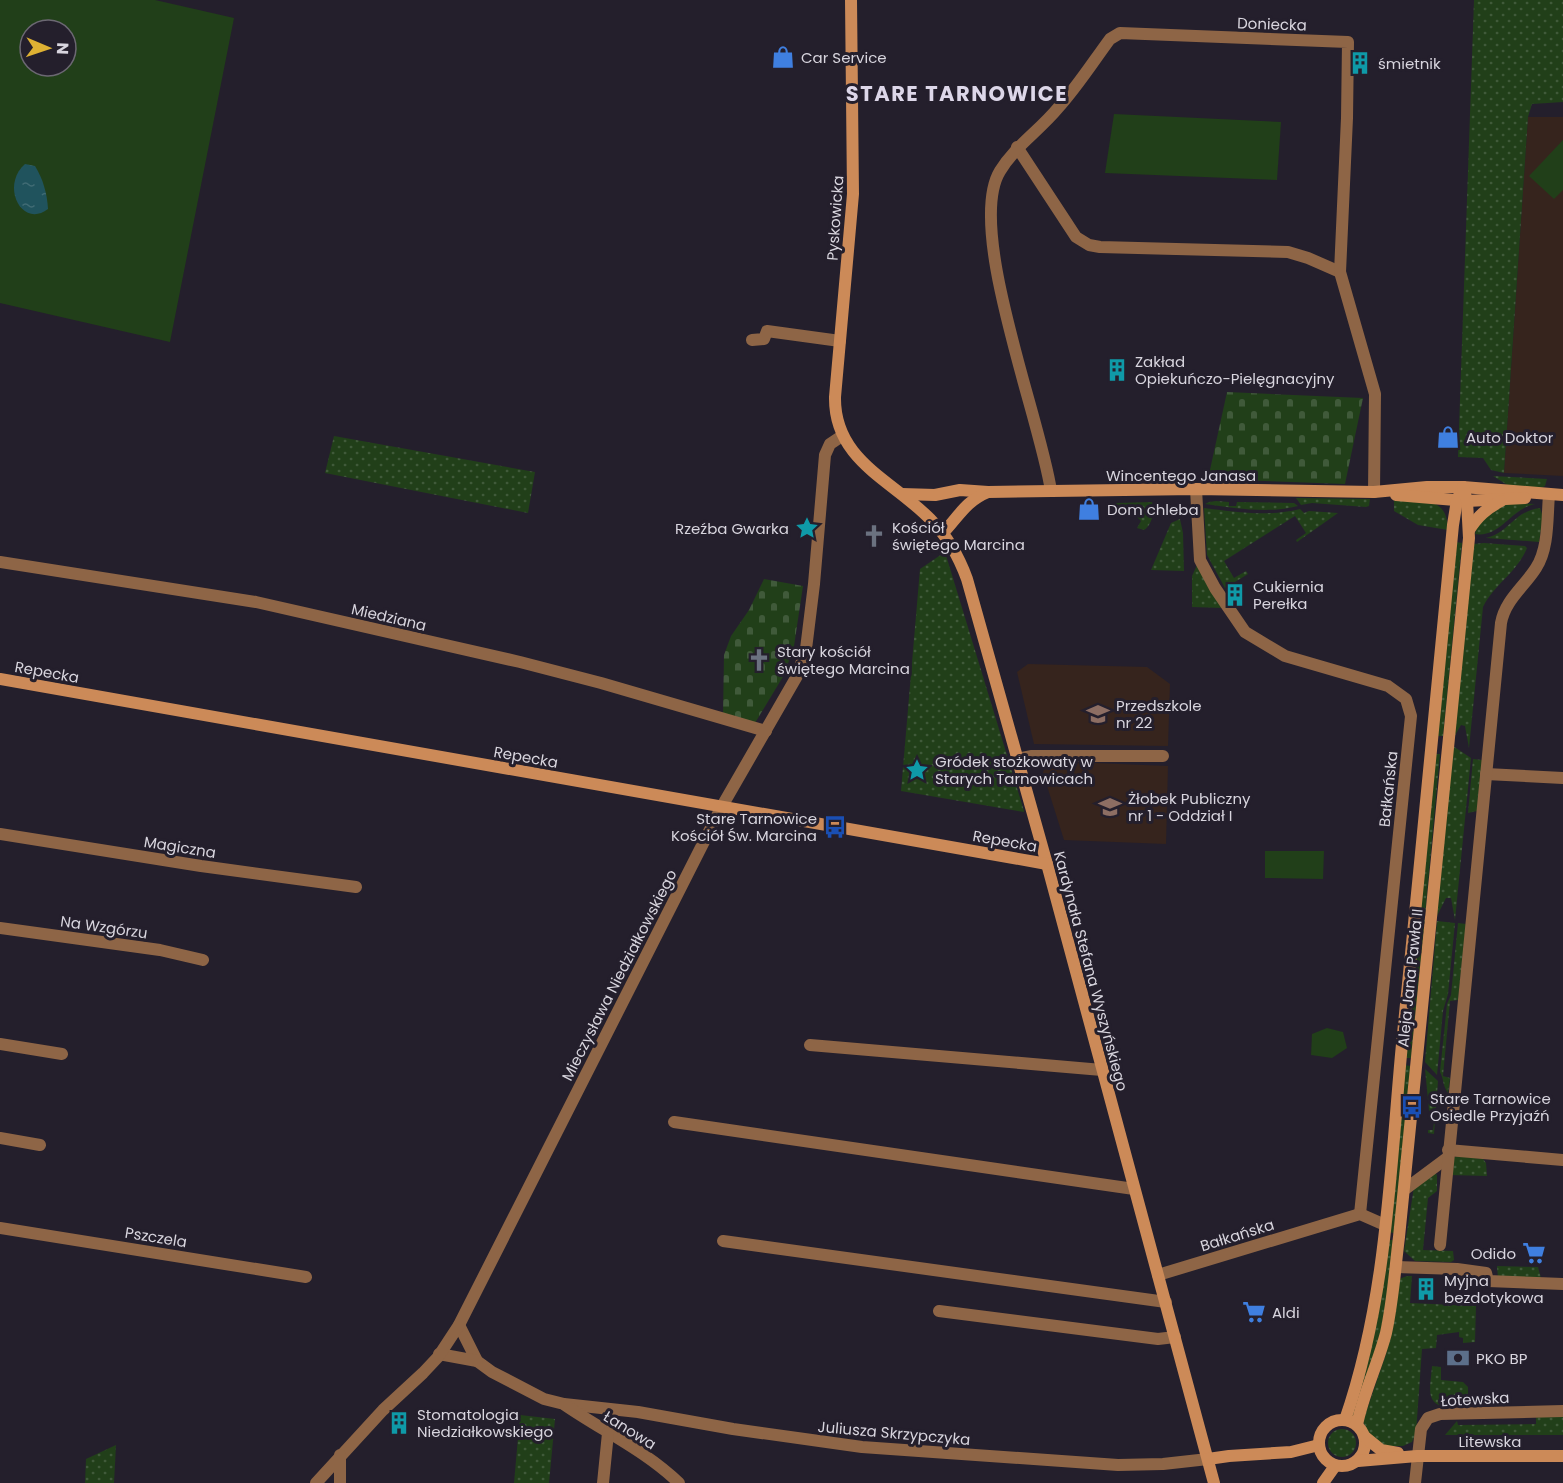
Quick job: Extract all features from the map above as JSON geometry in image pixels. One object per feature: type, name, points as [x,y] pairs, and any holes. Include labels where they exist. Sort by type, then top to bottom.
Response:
[{"type":"street","name":"Pyskowicka","points":[[842,436],[835,407],[853,194],[850,0]]},
{"type":"street","name":"Doniecka","points":[[1051,491],[994,263],[991,224],[992,190],[999,172],[1017,147],[1058,109],[1110,39],[1120,33],[1348,42],[1340,272],[1375,394],[1374,492]]},
{"type":"street","points":[[1017,147],[1076,237],[1089,245],[1288,252],[1340,272]]},
{"type":"street","points":[[752,340],[764,339],[767,331],[840,341]]},
{"type":"street","name":"Kardynała Stefana Wyszyńskiego","points":[[842,436],[857,456],[922,511],[943,533],[960,561],[967,579],[1047,864],[1214,1483]]},
{"type":"street","name":"Mieczysława Niedziałkowskiego","points":[[316,1483],[383,1410],[423,1373],[440,1354],[459,1325],[721,808],[797,676],[806,649],[825,454],[830,444],[842,436]]},
{"type":"street","name":"Wincentego Janasa","points":[[1374,492],[1427,487],[1463,487],[1563,495]]},
{"type":"street","name":"Aleja Jana Pawła II","points":[[1345,1420],[1365,1350],[1374,1308],[1385,1225],[1453,525],[1462,501],[1463,487]]},
{"type":"street","name":"Wincentego Janasa","points":[[902,494],[936,495],[960,490],[988,492],[1196,489],[1374,492],[1462,501],[1502,501],[1549,495]]},
{"type":"street","name":"Bałkańska","points":[[1158,1275],[1360,1214],[1411,717],[1406,699],[1388,686],[1284,656],[1245,632],[1215,588],[1200,560],[1196,489]]},
{"type":"street","points":[[943,533],[967,504],[988,492]]},
{"type":"street","points":[[922,511],[925,503],[936,495]]},
{"type":"street","points":[[1440,1245],[1502,616],[1512,597],[1536,568],[1542,556],[1548,521],[1549,495]]},
{"type":"street","points":[[1435,499],[1448,509],[1453,525]]},
{"type":"street","name":"Aleja Jana Pawła II","points":[[1357,1425],[1360,1409],[1386,1333],[1396,1267],[1469,530],[1462,501]]},
{"type":"street","points":[[1469,530],[1483,511],[1502,501]]},
{"type":"street","name":"Miedziana","points":[[0,562],[255,602],[550,670],[766,731]]},
{"type":"street","name":"Repecka","points":[[0,679],[1047,864]]},
{"type":"street","points":[[1017,759],[1032,756],[1163,756]]},
{"type":"street","points":[[1486,774],[1563,778]]},
{"type":"street","name":"Magiczna","points":[[0,834],[201,866],[356,887]]},
{"type":"street","name":"Na Wzgórzu","points":[[0,928],[160,950],[203,960]]},
{"type":"street","points":[[0,1044],[62,1054]]},
{"type":"street","points":[[810,1045],[1102,1070]]},
{"type":"street","points":[[674,1122],[1134,1189]]},
{"type":"street","points":[[0,1138],[40,1145]]},
{"type":"street","points":[[1404,1190],[1437,1168],[1448,1154]]},
{"type":"street","points":[[1448,1154],[1563,1160]]},
{"type":"street","points":[[1360,1214],[1385,1225]]},
{"type":"street","name":"Pszczela","points":[[0,1228],[306,1277]]},
{"type":"street","points":[[723,1241],[1166,1302]]},
{"type":"street","points":[[1396,1267],[1457,1269],[1486,1273],[1488,1281],[1563,1284]]},
{"type":"street","points":[[939,1311],[1158,1339],[1175,1337]]},
{"type":"street","points":[[459,1325],[477,1361]]},
{"type":"street","name":"Juliusza Skrzypczyka","points":[[440,1354],[477,1361],[492,1372],[544,1400],[638,1412],[733,1429],[862,1447],[1118,1466],[1291,1452],[1319,1445]]},
{"type":"street","name":"Łanowa","points":[[564,1404],[641,1453],[679,1483]]},
{"type":"street","name":"Łotewska","points":[[1415,1483],[1421,1429],[1428,1419],[1440,1414],[1563,1412]]},
{"type":"street","points":[[1345,1420],[1357,1425],[1365,1437],[1365,1446],[1358,1461],[1351,1465],[1335,1466],[1327,1461],[1319,1445],[1322,1431],[1327,1425],[1334,1421],[1345,1420]]},
{"type":"street","points":[[603,1483],[608,1433]]},
{"type":"street","name":"Litewska","points":[[1365,1437],[1381,1450],[1417,1456]]},
{"type":"street","points":[[340,1455],[340,1483]]},
{"type":"street","name":"Litewska","points":[[1358,1461],[1417,1456],[1563,1456]]},
{"type":"street","points":[[1323,1483],[1335,1466]]},
{"type":"shaded area","points":[[1528,117],[1563,117],[1563,476],[1504,473]]},
{"type":"shaded area","name":"Przedszkole nr 22","points":[[1028,664],[1147,667],[1170,684],[1168,746],[1034,744],[1017,672]]},
{"type":"shaded area","name":"Żłobek Publiczny nr 1 - Oddział I","points":[[1046,761],[1168,766],[1166,844],[1064,840],[1043,773]]},
{"type":"green space","points":[[0,0],[155,0],[234,18],[170,342],[0,303]]},
{"type":"green space","points":[[1474,0],[1563,0],[1563,102],[1532,104],[1528,117],[1504,473],[1491,470],[1483,458],[1458,457]]},
{"type":"green space","points":[[1114,114],[1281,122],[1277,180],[1105,173]]},
{"type":"green space","points":[[1563,140],[1563,190],[1554,199],[1529,176]]},
{"type":"green space","points":[[1227,392],[1363,398],[1345,484],[1208,479]]},
{"type":"green space","points":[[334,436],[535,472],[528,513],[325,473]]},
{"type":"green space","points":[[1493,476],[1547,479],[1545,486],[1541,488],[1509,486]]},
{"type":"green space","points":[[1296,498],[1370,499],[1369,506],[1366,507],[1312,503],[1301,505]]},
{"type":"green space","points":[[1394,500],[1439,506],[1444,512],[1448,530],[1418,525],[1394,511]]},
{"type":"green space","points":[[1216,501],[1229,502],[1229,506],[1236,506],[1237,502],[1294,503],[1298,506],[1263,510],[1205,504]]},
{"type":"green space","points":[[1152,502],[1152,518],[1144,530],[1137,528],[1141,521],[1127,507],[1118,508],[1115,504],[1116,503]]},
{"type":"green space","points":[[1507,503],[1535,504],[1519,511],[1492,532],[1475,534],[1478,523]]},
{"type":"green space","points":[[1204,508],[1252,513],[1276,513],[1300,509],[1304,513],[1309,511],[1338,513],[1297,542],[1296,540],[1306,533],[1295,516],[1224,561],[1234,578],[1246,571],[1248,574],[1225,588],[1207,555]]},
{"type":"green space","points":[[1540,508],[1543,517],[1539,542],[1486,538],[1500,532],[1524,513]]},
{"type":"green space","points":[[1180,519],[1183,533],[1184,571],[1151,570],[1171,523]]},
{"type":"green space","points":[[1456,542],[1462,543],[1443,736],[1437,736]]},
{"type":"green space","points":[[1484,543],[1527,548],[1517,565],[1493,591],[1483,607],[1469,748],[1465,726],[1461,725],[1454,737],[1473,544]]},
{"type":"green space","points":[[945,552],[1024,812],[901,791],[920,569]]},
{"type":"green space","points":[[1197,565],[1223,608],[1192,607],[1192,576]]},
{"type":"green space","points":[[764,579],[803,586],[794,646],[784,675],[755,723],[723,714],[724,655],[731,636],[749,610]]},
{"type":"green space","points":[[1453,746],[1471,758],[1455,920],[1451,898],[1446,898],[1437,916]]},
{"type":"green space","points":[[1435,754],[1440,754],[1425,915],[1419,914]]},
{"type":"green space","points":[[1473,759],[1482,760],[1477,811],[1468,813]]},
{"type":"green space","points":[[1265,851],[1324,851],[1323,879],[1265,878]]},
{"type":"green space","points":[[1419,920],[1425,920],[1411,1058],[1405,1058]]},
{"type":"green space","points":[[1437,921],[1455,923],[1437,1075],[1425,1062]]},
{"type":"green space","points":[[1458,923],[1466,924],[1458,1000],[1450,1001],[1443,1076],[1450,1078],[1448,1093],[1440,1072]]},
{"type":"green space","points":[[1327,1028],[1343,1032],[1347,1048],[1332,1058],[1311,1055],[1312,1034]]},
{"type":"green space","points":[[1404,1065],[1411,1066],[1394,1233],[1388,1232]]},
{"type":"green space","points":[[1425,1069],[1438,1081],[1434,1134],[1428,1133],[1428,1130],[1433,1130],[1434,1122],[1431,1121],[1429,1110]]},
{"type":"green space","points":[[1457,1156],[1483,1159],[1486,1163],[1487,1176],[1449,1175],[1453,1158]]},
{"type":"green space","points":[[1435,1173],[1437,1191],[1428,1198],[1423,1250],[1453,1251],[1454,1260],[1451,1262],[1415,1261],[1404,1251],[1414,1187]]},
{"type":"green space","points":[[1386,1240],[1393,1240],[1381,1333],[1354,1419],[1350,1417]]},
{"type":"green space","points":[[1497,1266],[1538,1267],[1541,1278],[1498,1278]]},
{"type":"green space","points":[[1412,1276],[1410,1303],[1476,1306],[1475,1342],[1463,1343],[1459,1332],[1437,1335],[1436,1348],[1422,1349],[1416,1433],[1412,1442],[1403,1446],[1385,1446],[1368,1435],[1363,1421],[1386,1354],[1399,1279]]},
{"type":"green space","points":[[1432,1366],[1441,1367],[1441,1380],[1463,1382],[1468,1387],[1468,1404],[1441,1406],[1432,1399],[1430,1387]]},
{"type":"green space","points":[[520,1415],[555,1419],[549,1483],[514,1483]]},
{"type":"green space","points":[[1563,1416],[1563,1435],[1445,1435],[1457,1421],[1458,1425],[1536,1424],[1536,1417]]},
{"type":"green space","points":[[1342,1429],[1352,1433],[1356,1443],[1352,1453],[1342,1457],[1332,1453],[1328,1443],[1332,1433]]},
{"type":"green space","points":[[116,1445],[114,1483],[85,1483],[86,1459]]},
{"type":"water","points":[[25,164],[35,166],[44,186],[48,209],[39,214],[30,214],[23,209],[14,193],[14,183]]},
{"type":"place","name":"Car Service","points":[[783,57]]},
{"type":"place","name":"śmietnik","points":[[1360,63]]},
{"type":"place","name":"Zakład Opiekuńczo-Pielęgnacyjny","points":[[1117,370]]},
{"type":"place","name":"Auto Doktor","points":[[1448,437]]},
{"type":"place","name":"Dom chleba","points":[[1089,509]]},
{"type":"place","name":"Rzeźba Gwarka","points":[[807,528]]},
{"type":"place","name":"Kościół świętego Marcina","points":[[874,536]]},
{"type":"place","name":"Cukiernia Perełka","points":[[1235,595]]},
{"type":"place","name":"Stary kościół świętego Marcina","points":[[759,660]]},
{"type":"place","name":"Przedszkole nr 22","points":[[1098,714]]},
{"type":"place","name":"Gródek stożkowaty w Starych Tarnowicach","points":[[917,770]]},
{"type":"place","name":"Żłobek Publiczny nr 1 - Oddział I","points":[[1110,807]]},
{"type":"place","name":"Stare Tarnowice Kościół Św. Marcina","points":[[835,827]]},
{"type":"place","name":"Stare Tarnowice Osiedle Przyjaźń","points":[[1412,1107]]},
{"type":"place","name":"Odido","points":[[1534,1253]]},
{"type":"place","name":"Myjna bezdotykowa","points":[[1426,1289]]},
{"type":"place","name":"Aldi","points":[[1254,1312]]},
{"type":"place","name":"PKO BP","points":[[1458,1358]]},
{"type":"place","name":"Stomatologia Niedziałkowskiego","points":[[399,1423]]},
{"type":"district","name":"STARE TARNOWICE","points":[[957,93]]}]
